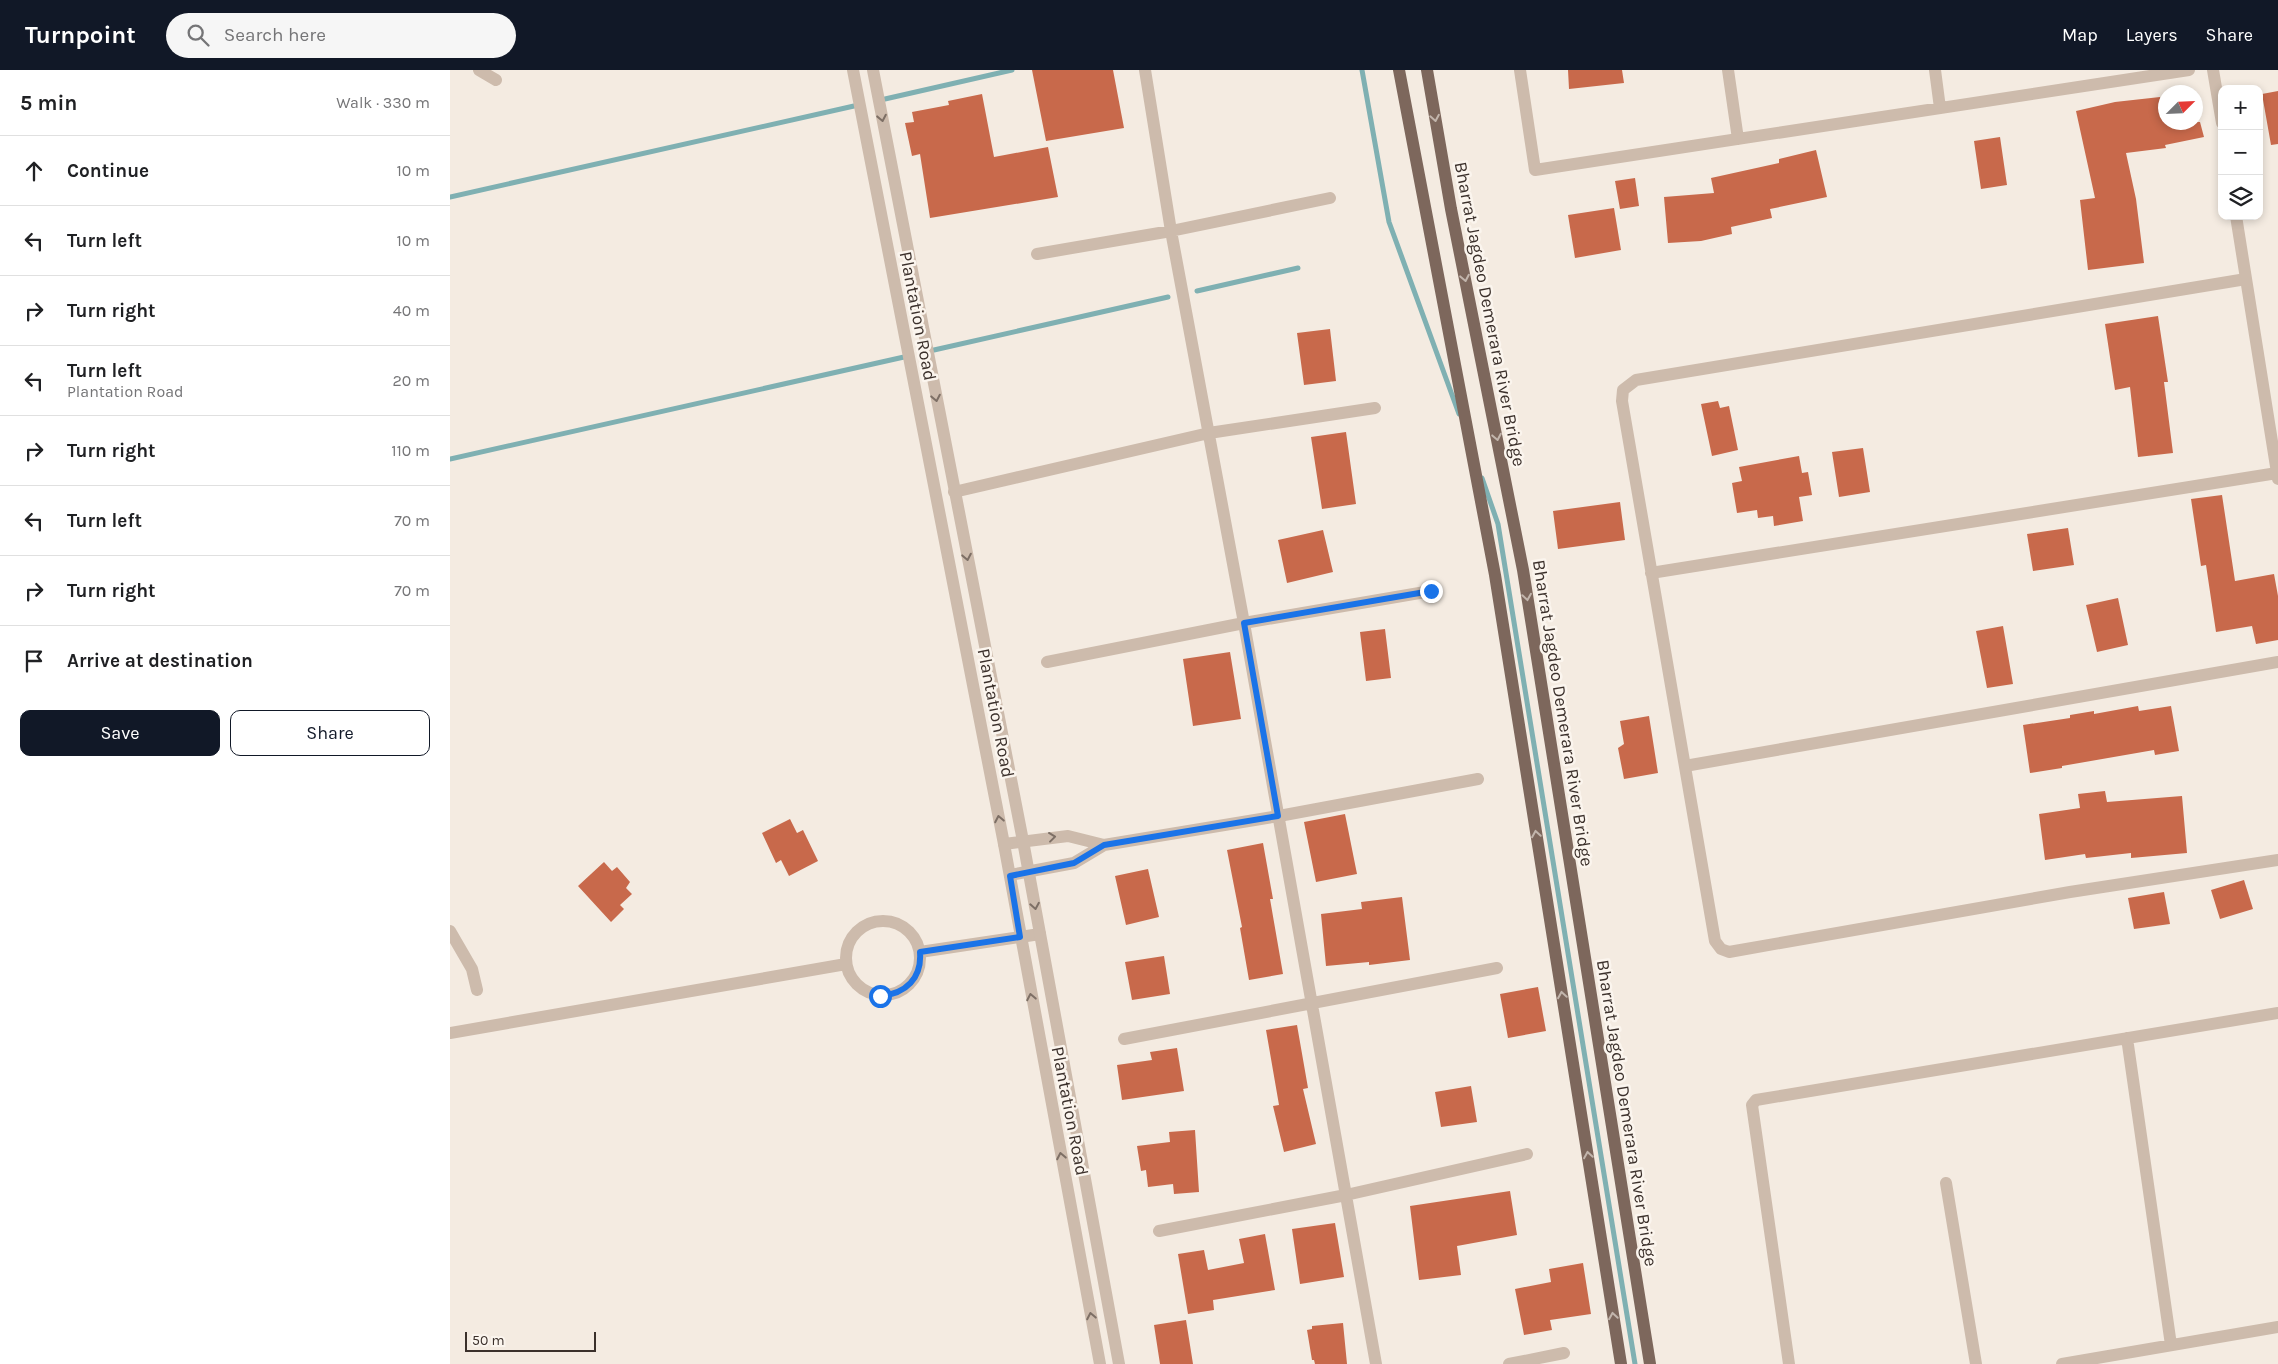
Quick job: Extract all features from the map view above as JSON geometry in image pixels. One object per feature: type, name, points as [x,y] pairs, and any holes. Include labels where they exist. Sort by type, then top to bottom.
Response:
[{"type":"main road","points":[[1399,70],[1424,211],[1495,575],[1621,1364]]},
{"type":"main road","name":"Bharrat Jagdeo Demerara River Bridge","points":[[1427,70],[1451,209],[1523,570],[1650,1364]]},
{"type":"street","points":[[479,70],[496,80]]},
{"type":"street","name":"Plantation Road","points":[[852,70],[1004,844],[1100,1364]]},
{"type":"street","name":"Plantation Road","points":[[873,70],[1029,872],[1120,1364]]},
{"type":"street","points":[[1144,70],[1171,231],[1244,623],[1376,1364]]},
{"type":"street","points":[[1520,70],[1535,170],[1940,108],[2139,74],[2189,70]]},
{"type":"street","points":[[1728,70],[1738,139]]},
{"type":"street","points":[[1934,70],[1940,108]]},
{"type":"street","points":[[2213,70],[2218,99]]},
{"type":"street","points":[[1037,254],[1171,231],[1330,198]]},
{"type":"street","points":[[1651,573],[2278,476],[2237,220]]},
{"type":"street","points":[[2246,278],[1636,380],[1622,390],[1622,401],[1716,941],[1721,949],[1729,952],[2061,894],[2278,860]]},
{"type":"street","points":[[954,492],[1209,433],[1375,408]]},
{"type":"street","points":[[1047,662],[1244,623],[1431,591]]},
{"type":"street","points":[[1685,766],[2278,662]]},
{"type":"street","points":[[1010,876],[1074,863],[1104,845],[1278,816],[1478,779]]},
{"type":"street","points":[[1004,844],[1068,836],[1104,845]]},
{"type":"street","points":[[877,921],[896,923],[905,927],[917,942],[920,952],[920,962],[914,980],[899,992],[889,995],[880,996],[861,988],[849,974],[846,964],[846,954],[852,936],[867,924],[877,921]]},
{"type":"street","points":[[450,931],[472,969],[477,990]]},
{"type":"street","points":[[920,952],[1040,934]]},
{"type":"street","points":[[450,1033],[846,964]]},
{"type":"street","points":[[1124,1039],[1497,968]]},
{"type":"street","points":[[1789,1364],[1752,1105],[1756,1100],[2278,1013]]},
{"type":"street","points":[[2126,1038],[2171,1345]]},
{"type":"street","points":[[1159,1231],[1346,1195],[1527,1154]]},
{"type":"street","points":[[1946,1183],[1976,1364]]},
{"type":"street","points":[[2062,1364],[2278,1327]]},
{"type":"street","points":[[1509,1364],[1564,1353]]},
{"type":"building","points":[[1032,70],[1113,70],[1124,128],[1046,141]]},
{"type":"building","points":[[1568,70],[1622,70],[1624,83],[1569,89]]},
{"type":"building","points":[[2278,91],[2278,144],[2271,145],[2263,94]]},
{"type":"building","points":[[982,94],[994,157],[1048,147],[1058,197],[930,218],[920,154],[912,156],[905,123],[914,122],[912,112],[949,105],[948,101]]},
{"type":"building","points":[[2158,97],[2158,130],[2202,130],[2204,137],[2165,145],[2166,148],[2126,153],[2136,199],[2144,263],[2088,270],[2080,200],[2095,198],[2076,111],[2115,102]]},
{"type":"building","points":[[2000,137],[2007,185],[1981,189],[1974,141]]},
{"type":"building","points":[[1816,150],[1827,197],[1770,209],[1772,218],[1731,227],[1732,234],[1701,241],[1668,243],[1664,197],[1714,193],[1711,178],[1779,163],[1779,159]]},
{"type":"building","points":[[1635,178],[1639,206],[1620,209],[1615,181]]},
{"type":"building","points":[[1614,208],[1621,250],[1575,258],[1568,215]]},
{"type":"building","points":[[2158,316],[2168,382],[2164,382],[2173,453],[2138,457],[2130,387],[2115,390],[2105,324]]},
{"type":"building","points":[[1330,329],[1336,381],[1304,385],[1297,333]]},
{"type":"building","points":[[1718,401],[1720,408],[1729,406],[1738,450],[1712,456],[1701,404]]},
{"type":"building","points":[[1346,432],[1356,504],[1322,509],[1311,437]]},
{"type":"building","points":[[1863,448],[1870,492],[1839,497],[1832,452]]},
{"type":"building","points":[[1799,456],[1802,473],[1808,472],[1812,495],[1799,497],[1803,521],[1774,526],[1773,516],[1758,518],[1757,510],[1737,513],[1732,483],[1742,481],[1739,467]]},
{"type":"building","points":[[2222,495],[2235,581],[2274,574],[2278,596],[2278,640],[2256,644],[2252,626],[2216,632],[2206,565],[2201,566],[2191,499]]},
{"type":"building","points":[[1620,502],[1625,540],[1558,549],[1553,511]]},
{"type":"building","points":[[2068,528],[2074,565],[2033,571],[2027,534]]},
{"type":"building","points":[[1323,530],[1333,572],[1287,583],[1278,540]]},
{"type":"building","points":[[2118,598],[2128,645],[2097,652],[2086,605]]},
{"type":"building","points":[[2003,626],[2013,684],[1987,688],[1976,631]]},
{"type":"building","points":[[1385,629],[1391,678],[1366,681],[1360,632]]},
{"type":"building","points":[[1230,652],[1241,719],[1193,726],[1183,659]]},
{"type":"building","points":[[2138,706],[2139,711],[2171,706],[2179,751],[2155,755],[2154,750],[2030,773],[2023,725],[2070,718],[2070,715],[2094,711],[2094,714]]},
{"type":"building","points":[[1649,716],[1658,773],[1624,779],[1618,748],[1624,744],[1620,721]]},
{"type":"building","points":[[2105,791],[2107,802],[2182,796],[2187,853],[2131,858],[2131,853],[2086,858],[2085,854],[2045,860],[2039,814],[2080,808],[2078,794]]},
{"type":"building","points":[[1345,814],[1357,874],[1316,882],[1304,822]]},
{"type":"building","points":[[790,819],[797,833],[803,830],[818,861],[789,876],[781,860],[776,863],[762,833]]},
{"type":"building","points":[[1263,843],[1273,899],[1270,899],[1283,974],[1249,980],[1240,928],[1242,927],[1227,850]]},
{"type":"building","points":[[604,862],[612,871],[617,867],[630,882],[626,888],[632,894],[620,905],[624,909],[611,922],[578,886]]},
{"type":"building","points":[[1148,869],[1159,917],[1126,925],[1115,876]]},
{"type":"building","points":[[2244,880],[2253,909],[2220,919],[2211,890]]},
{"type":"building","points":[[2164,892],[2170,924],[2134,929],[2128,898]]},
{"type":"building","points":[[1402,897],[1410,960],[1369,965],[1369,962],[1326,966],[1321,914],[1362,909],[1361,902]]},
{"type":"building","points":[[1164,956],[1170,994],[1132,1000],[1125,962]]},
{"type":"building","points":[[1538,987],[1546,1031],[1508,1038],[1500,994]]},
{"type":"building","points":[[1297,1025],[1308,1088],[1303,1089],[1316,1144],[1284,1152],[1273,1106],[1279,1105],[1266,1030]]},
{"type":"building","points":[[1177,1048],[1184,1091],[1122,1100],[1117,1065],[1152,1060],[1150,1052]]},
{"type":"building","points":[[1471,1086],[1477,1122],[1441,1127],[1435,1092]]},
{"type":"building","points":[[1195,1130],[1199,1192],[1174,1194],[1173,1184],[1148,1187],[1146,1170],[1141,1171],[1137,1146],[1170,1142],[1169,1132]]},
{"type":"building","points":[[1510,1191],[1517,1235],[1457,1246],[1461,1275],[1419,1280],[1410,1206]]},
{"type":"building","points":[[1335,1223],[1344,1277],[1300,1284],[1292,1229]]},
{"type":"building","points":[[1265,1234],[1275,1290],[1213,1300],[1214,1310],[1188,1314],[1178,1254],[1204,1250],[1208,1270],[1244,1263],[1239,1239]]},
{"type":"building","points":[[1583,1263],[1591,1314],[1550,1320],[1552,1330],[1524,1335],[1515,1289],[1551,1282],[1549,1269]]},
{"type":"building","points":[[1186,1320],[1193,1364],[1160,1364],[1154,1325]]},
{"type":"building","points":[[1343,1323],[1347,1364],[1315,1364],[1314,1360],[1312,1360],[1307,1330],[1312,1329],[1312,1326]]},
{"type":"waterway","points":[[885,99],[1012,70]]},
{"type":"waterway","points":[[1362,70],[1389,222],[1459,414]]},
{"type":"waterway","points":[[450,197],[854,106]]},
{"type":"waterway","points":[[1197,291],[1298,268]]},
{"type":"waterway","points":[[934,350],[1168,297]]},
{"type":"waterway","points":[[450,459],[904,357]]},
{"type":"waterway","points":[[1482,478],[1498,524],[1635,1364]]},
{"type":"route","points":[[880,996],[899,992],[914,980],[920,962],[920,952],[1020,937],[1010,876],[1074,863],[1104,845],[1278,816],[1244,623],[1431,591]]}]
